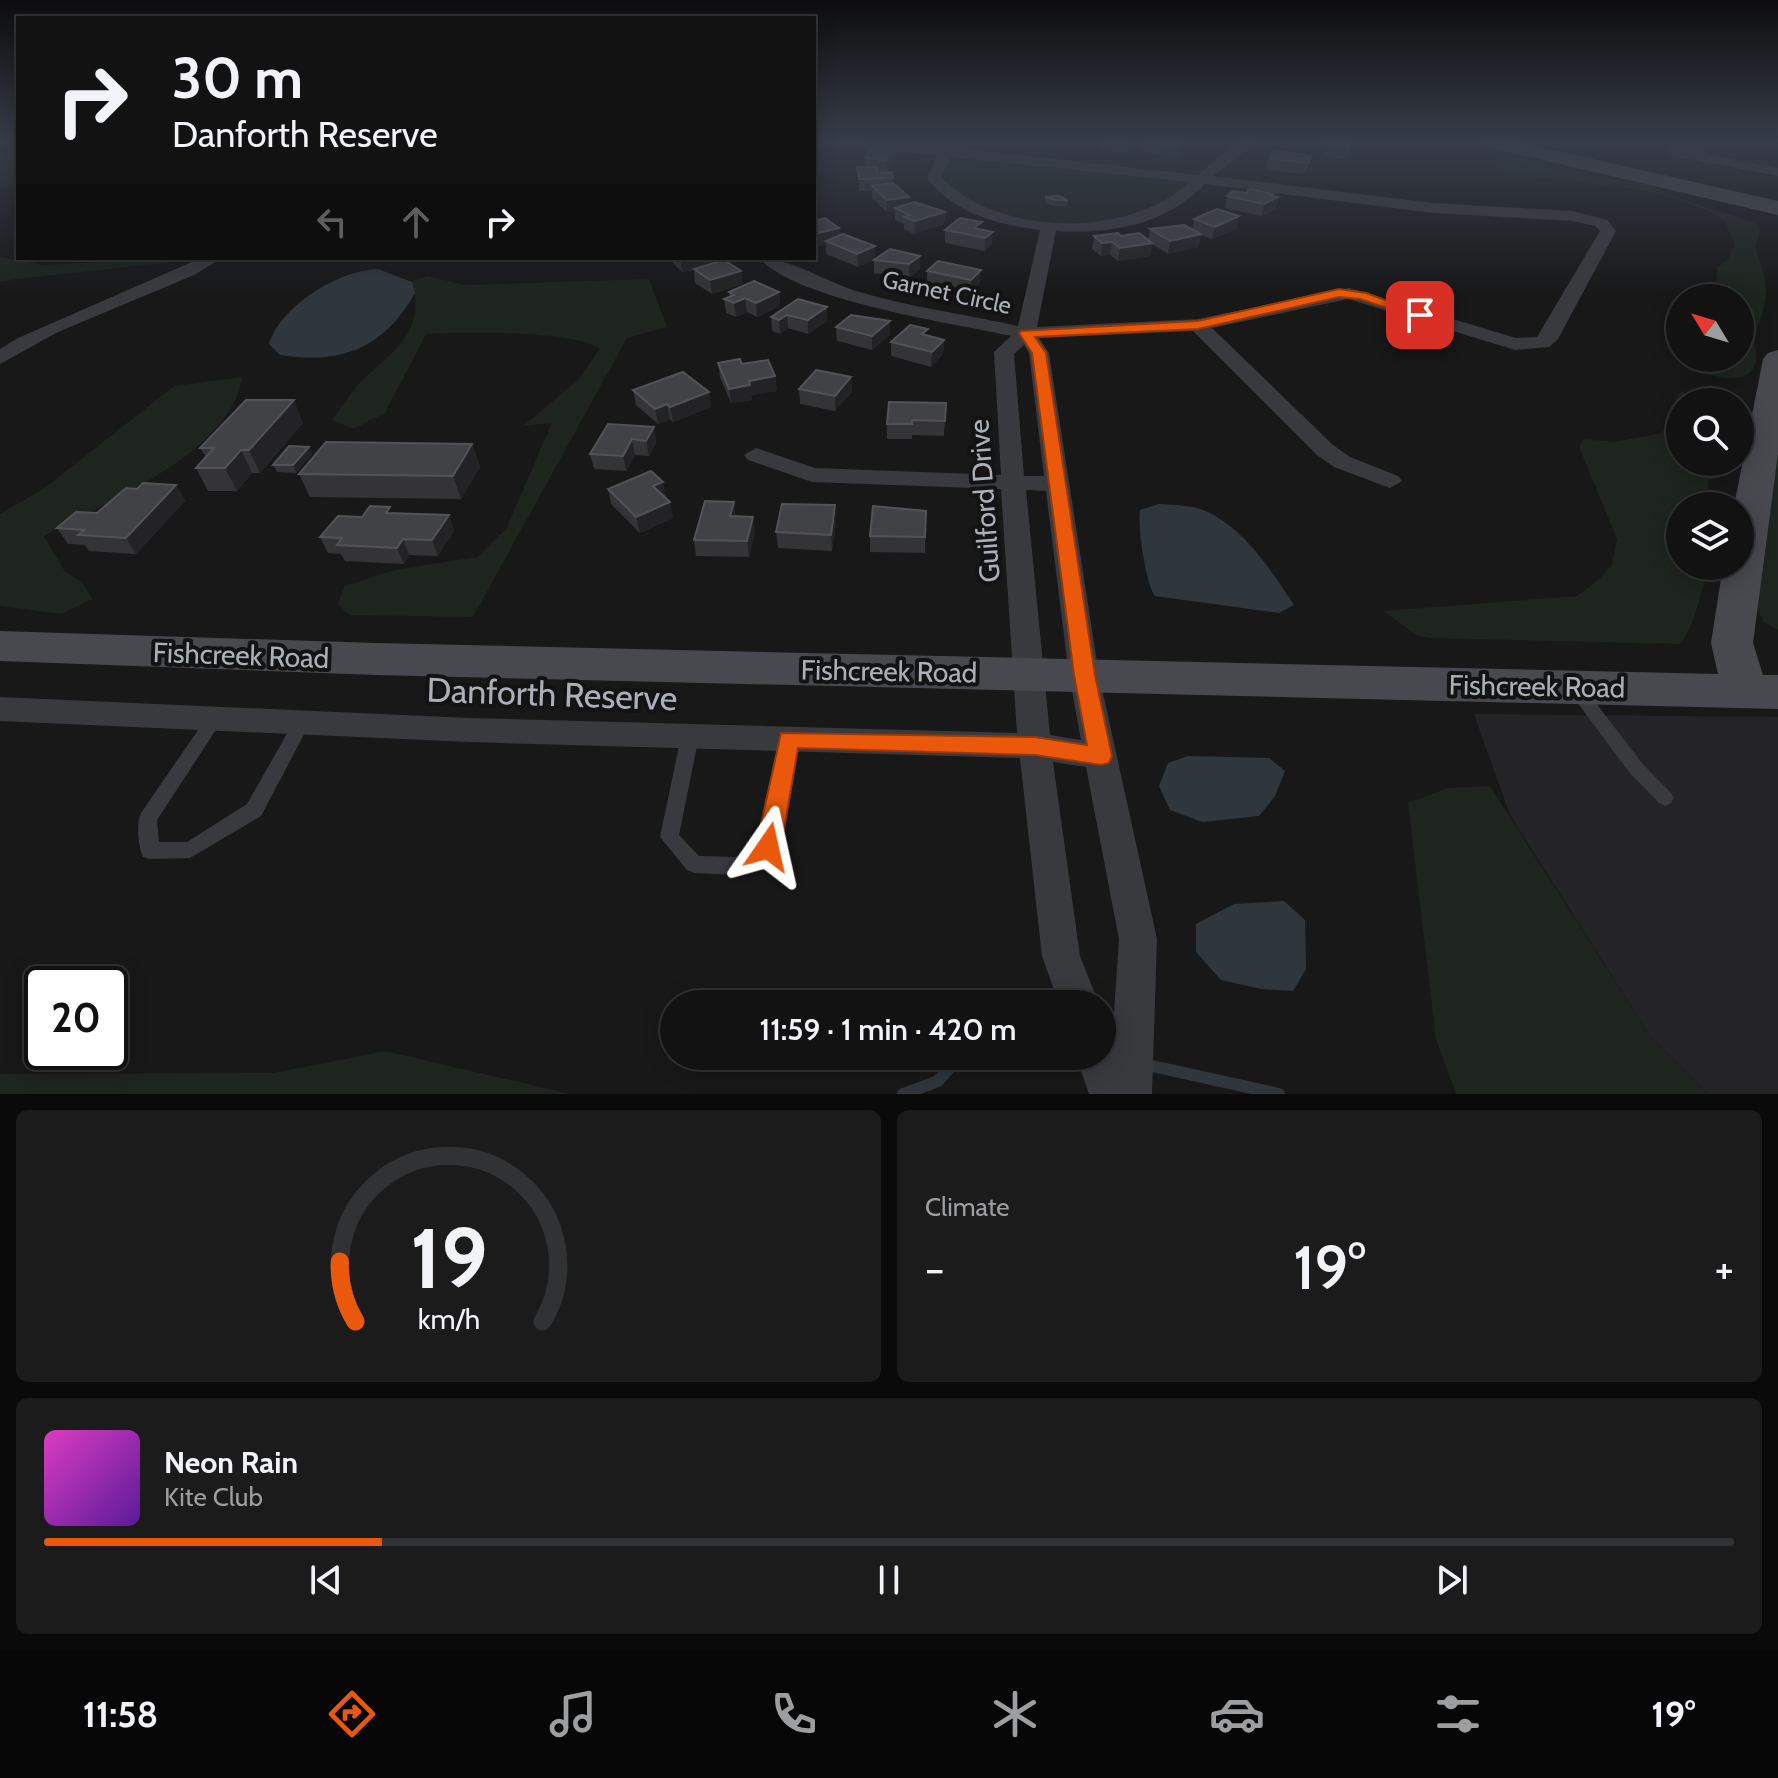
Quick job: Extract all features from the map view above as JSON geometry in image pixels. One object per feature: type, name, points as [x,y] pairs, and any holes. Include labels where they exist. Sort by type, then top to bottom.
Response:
[{"type":"main road","points":[[1709,192],[1778,208]]},
{"type":"main road","points":[[1762,691],[1732,643],[1749,523],[1778,359]]},
{"type":"main road","name":"Fishcreek Road","points":[[0,646],[376,659],[1762,691]]},
{"type":"street","points":[[946,192],[952,199],[1003,218],[1049,226],[1138,220],[1173,205],[1188,192]]},
{"type":"street","name":"Garnet Circle","points":[[770,260],[793,274],[854,296],[1026,333],[1198,325],[1327,295],[1361,295],[1515,344],[1531,345],[1548,339],[1608,231],[1601,223],[1586,218],[1433,208],[1312,192]]},
{"type":"street","name":"Guilford Drive","points":[[1049,226],[1026,333],[1004,352],[1026,674],[1061,956],[1074,990]]},
{"type":"street","points":[[0,358],[30,336],[209,260]]},
{"type":"street","points":[[1198,325],[1325,450],[1342,462],[1390,481]]},
{"type":"street","points":[[1026,333],[1039,353],[1084,675],[1138,939],[1133,1033],[1115,1084]]},
{"type":"street","points":[[0,335],[30,336]]},
{"type":"street","points":[[756,455],[812,475],[1059,484]]},
{"type":"street","name":"Danforth Reserve","points":[[0,709],[302,723],[1035,746],[1101,756]]},
{"type":"lane","points":[[1574,687],[1635,767],[1665,798]]},
{"type":"lane","points":[[215,719],[148,819],[150,851],[190,850],[254,810],[302,723]]},
{"type":"lane","points":[[690,736],[669,837],[694,864],[737,866],[768,847],[789,739]]},
{"type":"shaded area","points":[[956,192],[1183,192],[1138,220],[1049,226],[975,209]]},
{"type":"shaded area","points":[[1648,192],[1664,192],[1755,223],[1760,231],[1755,248],[1764,274],[1766,294],[1754,337],[1754,284],[1716,284],[1717,268],[1729,258],[1735,244],[1724,220],[1698,207]]},
{"type":"shaded area","points":[[0,257],[44,265],[176,260],[171,262],[0,281]]},
{"type":"shaded area","points":[[378,269],[412,282],[415,293],[403,312],[375,339],[359,348],[322,357],[280,355],[269,344],[285,316],[313,293],[346,276]]},
{"type":"shaded area","points":[[427,276],[465,285],[649,279],[667,327],[627,338],[473,617],[350,615],[337,604],[345,586],[395,570],[477,557],[506,529],[552,423],[523,426],[579,379],[600,349],[567,338],[543,335],[426,334],[385,413],[353,429],[332,420],[359,384],[405,338],[415,314],[412,282]]},
{"type":"shaded area","points":[[1704,372],[1750,372],[1738,378]]},
{"type":"shaded area","points":[[242,377],[233,405],[215,430],[190,452],[131,491],[44,536],[64,570],[84,585],[92,599],[61,614],[0,606],[0,514],[46,487],[174,386]]},
{"type":"shaded area","points":[[1666,428],[1666,476],[1722,476],[1708,481],[1708,492],[1666,492],[1666,580],[1706,580],[1691,626],[1680,644],[1430,638],[1418,636],[1383,611],[1577,596],[1612,565],[1617,539],[1579,447],[1583,439],[1615,442],[1661,433]]},
{"type":"shaded area","points":[[1778,429],[1778,630],[1764,622],[1750,594]]},
{"type":"shaded area","points":[[1159,504],[1198,508],[1231,527],[1255,550],[1294,605],[1279,613],[1155,596],[1146,568],[1139,518],[1140,510]]},
{"type":"shaded area","points":[[1474,714],[1778,717],[1778,1094],[1709,1094],[1651,1037],[1510,815]]},
{"type":"shaded area","points":[[1188,756],[1269,758],[1285,771],[1275,796],[1259,816],[1202,822],[1170,810],[1159,786],[1168,763]]},
{"type":"shaded area","points":[[1490,786],[1651,1037],[1709,1094],[1456,1094],[1436,1039],[1408,803],[1448,788]]},
{"type":"shaded area","points":[[1284,901],[1305,920],[1306,969],[1293,991],[1261,989],[1221,980],[1196,952],[1196,924],[1234,904]]},
{"type":"shaded area","points":[[385,1051],[570,1094],[0,1094],[0,1074],[274,1073]]},
{"type":"building","points":[[878,192],[903,192],[909,197],[887,200]]},
{"type":"building","points":[[1232,192],[1264,192],[1278,197],[1264,204],[1227,196]]},
{"type":"building","points":[[1058,196],[1068,200],[1045,197]]},
{"type":"building","points":[[914,202],[945,212],[915,221],[904,217],[910,215],[895,208]]},
{"type":"building","points":[[1217,209],[1239,216],[1215,227],[1194,219]]},
{"type":"building","points":[[825,218],[839,228],[816,234],[816,220]]},
{"type":"building","points":[[960,218],[982,222],[974,228],[993,232],[985,238],[945,230]]},
{"type":"building","points":[[1184,225],[1201,234],[1170,241],[1150,229]]},
{"type":"building","points":[[1118,233],[1121,236],[1139,233],[1152,243],[1120,248],[1112,242],[1102,243],[1094,236]]},
{"type":"building","points":[[843,234],[875,246],[857,254],[826,241]]},
{"type":"building","points":[[890,249],[920,256],[909,264],[874,260]]},
{"type":"building","points":[[724,260],[741,271],[710,280],[694,269]]},
{"type":"building","points":[[938,261],[981,270],[971,280],[927,271]]},
{"type":"building","points":[[754,281],[779,292],[756,303],[745,298],[734,303],[724,299],[734,295],[729,292]]},
{"type":"building","points":[[798,299],[827,307],[808,320],[787,315],[779,320],[771,317]]},
{"type":"building","points":[[851,315],[890,321],[872,336],[836,327]]},
{"type":"building","points":[[910,325],[928,329],[922,334],[944,340],[932,352],[891,342]]},
{"type":"building","points":[[740,359],[742,364],[768,360],[775,376],[729,389],[718,363]]},
{"type":"building","points":[[816,370],[851,377],[835,396],[799,389]]},
{"type":"building","points":[[683,372],[709,392],[670,407],[667,404],[655,409],[633,390]]},
{"type":"building","points":[[246,400],[294,400],[249,450],[241,450],[225,468],[196,468],[214,448],[200,448]]},
{"type":"building","points":[[889,402],[946,403],[945,421],[912,420],[912,424],[887,424]]},
{"type":"building","points":[[608,424],[654,427],[646,441],[632,439],[623,456],[590,454]]},
{"type":"building","points":[[326,442],[472,444],[453,476],[299,474]]},
{"type":"building","points":[[289,446],[309,447],[293,465],[273,465]]},
{"type":"building","points":[[651,471],[663,482],[653,486],[670,502],[636,517],[608,489]]},
{"type":"building","points":[[143,483],[176,485],[126,538],[78,535],[84,530],[57,528],[76,512],[97,513],[126,488],[137,489]]},
{"type":"building","points":[[705,501],[734,502],[730,516],[753,517],[747,541],[694,540]]},
{"type":"building","points":[[782,504],[835,505],[831,535],[776,532]]},
{"type":"building","points":[[370,506],[390,507],[386,513],[449,515],[432,540],[403,539],[397,548],[337,545],[342,538],[320,537],[338,516],[362,517]]},
{"type":"building","points":[[873,506],[926,511],[925,537],[870,536]]},
{"type":"waterway","points":[[1143,1064],[1279,1094]]},
{"type":"waterway","points":[[903,1094],[938,1081],[948,1070]]},
{"type":"route","points":[[768,847],[789,739],[1035,746],[1101,756],[1084,675],[1039,353],[1026,333],[1147,330],[1198,325],[1339,293],[1361,295],[1420,315]]}]
